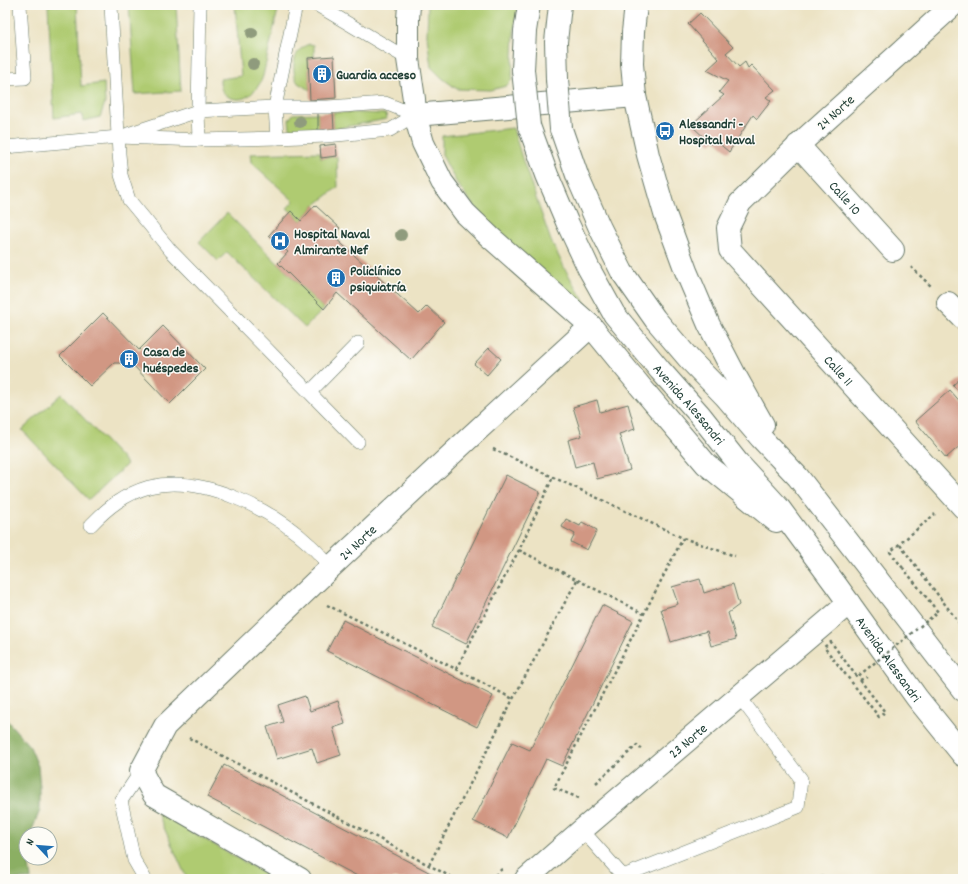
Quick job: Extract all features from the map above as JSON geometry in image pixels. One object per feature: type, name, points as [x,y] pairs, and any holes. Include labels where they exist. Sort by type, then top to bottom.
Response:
[{"type":"main road","points":[[409,5],[408,59],[415,115],[423,143],[442,182],[465,213],[591,326],[706,464],[806,545]]},
{"type":"main road","name":"Avenida Alessandri","points":[[529,5],[525,31],[523,70],[529,126],[547,175],[567,222],[614,314],[738,462],[779,508],[917,698],[963,755]]},
{"type":"main road","name":"Avenida Alessandri","points":[[560,5],[556,42],[561,129],[578,178],[622,272],[655,319],[690,360],[726,397],[761,438],[798,477],[963,690]]},
{"type":"main road","points":[[636,5],[632,64],[635,96],[648,155],[663,206],[689,278],[709,325],[736,378],[798,477]]},
{"type":"main road","name":"24 Norte","points":[[728,228],[740,203],[798,145],[953,5]]},
{"type":"main road","points":[[415,115],[635,96]]},
{"type":"main road","name":"Calle 10","points":[[798,145],[893,250]]},
{"type":"main road","name":"Calle 11","points":[[728,228],[730,250],[960,498]]},
{"type":"main road","points":[[948,303],[963,318]]},
{"type":"main road","name":"24 Norte","points":[[141,771],[165,726],[303,593],[591,326]]},
{"type":"main road","name":"23 Norte","points":[[526,879],[849,603]]},
{"type":"main road","points":[[141,771],[154,795],[300,879]]},
{"type":"lane","points":[[5,79],[25,78],[20,5]]},
{"type":"lane","points":[[111,5],[119,154],[121,175],[129,200],[171,251],[358,442]]},
{"type":"lane","points":[[198,140],[200,5]]},
{"type":"lane","points":[[277,138],[275,106],[296,5]]},
{"type":"lane","points":[[317,5],[408,59]]},
{"type":"lane","points":[[119,137],[198,111],[275,106],[328,107],[385,103],[415,115]]},
{"type":"lane","points":[[5,147],[119,137],[198,140],[326,136],[390,130],[415,115]]},
{"type":"lane","points":[[310,392],[358,343]]},
{"type":"lane","points":[[91,525],[103,512],[132,493],[167,484],[198,487],[233,497],[261,509],[287,525],[310,545],[331,567]]},
{"type":"lane","points":[[582,830],[623,876],[798,807],[801,779],[739,696]]},
{"type":"lane","points":[[141,771],[121,801],[134,860],[146,879]]},
{"type":"path","points":[[893,250],[948,303]]},
{"type":"path","points":[[469,438],[683,538],[735,556]]},
{"type":"path","points":[[456,669],[519,550],[552,477]]},
{"type":"path","points":[[867,677],[860,680],[885,712],[879,717],[824,647],[831,642],[857,677],[938,612],[890,552],[960,498]]},
{"type":"path","points":[[579,798],[554,788],[683,538]]},
{"type":"path","points":[[900,544],[963,628]]},
{"type":"path","points":[[519,550],[644,614]]},
{"type":"path","points":[[429,865],[577,580]]},
{"type":"path","points":[[303,593],[514,699]]},
{"type":"path","points":[[165,726],[455,879]]},
{"type":"green space","points":[[48,5],[77,5],[81,86],[104,83],[105,103],[100,117],[83,121],[82,114],[54,118]]},
{"type":"green space","points":[[129,5],[176,5],[181,91],[135,94]]},
{"type":"green space","points":[[235,5],[279,5],[261,81],[255,90],[246,97],[240,99],[235,99],[224,94],[220,82],[220,79],[241,76]]},
{"type":"green space","points":[[428,5],[518,5],[514,33],[512,80],[506,86],[491,90],[457,89],[442,78],[431,67],[427,36]]},
{"type":"green space","points":[[310,44],[314,45],[314,57],[308,58],[310,90],[298,83],[294,72],[294,66],[300,50],[304,46]]},
{"type":"green space","points":[[333,112],[386,114],[387,119],[334,129]]},
{"type":"green space","points":[[318,113],[318,130],[294,131],[290,128],[289,120],[293,114]]},
{"type":"green space","points":[[513,128],[551,241],[565,269],[594,318],[581,314],[475,208],[456,182],[442,155],[442,136]]},
{"type":"green space","points":[[320,152],[321,158],[337,156],[338,187],[315,205],[301,221],[287,208],[294,201],[251,162],[250,154]]},
{"type":"green space","points":[[227,213],[324,309],[305,328],[227,252],[218,261],[199,242]]},
{"type":"green space","points":[[61,394],[127,464],[89,500],[22,430]]},
{"type":"green space","points":[[5,718],[30,747],[38,766],[40,810],[34,826],[18,826],[18,866],[29,866],[31,879],[5,879]]},
{"type":"green space","points":[[157,812],[274,879],[187,879]]},
{"type":"building","points":[[700,13],[733,47],[726,53],[739,67],[745,62],[748,68],[751,65],[775,90],[766,97],[771,101],[757,119],[753,115],[729,152],[715,140],[711,144],[691,125],[724,95],[719,92],[728,81],[707,70],[719,59],[688,24]]},
{"type":"building","name":"Guardia acceso","points":[[334,56],[336,98],[310,100],[308,58]]},
{"type":"building","name":"Guardia acceso","points":[[333,112],[334,129],[318,130],[318,113]]},
{"type":"building","points":[[336,144],[337,156],[321,158],[320,146]]},
{"type":"building","name":"Policlínico psiquiatría","points":[[315,205],[340,228],[333,236],[419,314],[427,306],[444,322],[411,360],[337,293],[324,309],[278,263],[288,252],[269,235],[291,211],[301,221]]},
{"type":"building","name":"Casa de huéspedes","points":[[103,313],[139,350],[163,326],[205,369],[170,404],[131,363],[114,363],[90,386],[60,356]]},
{"type":"building","points":[[489,348],[501,359],[487,375],[474,364]]},
{"type":"building","points":[[963,376],[963,397],[953,385]]},
{"type":"building","points":[[950,390],[963,405],[963,443],[946,458],[915,421]]},
{"type":"building","points":[[597,400],[600,412],[628,404],[635,429],[619,434],[630,470],[597,479],[593,462],[575,467],[568,440],[582,436],[573,407]]},
{"type":"building","points":[[506,475],[540,492],[466,644],[432,627]]},
{"type":"building","points":[[566,519],[580,526],[582,522],[597,530],[587,550],[571,542],[575,534],[562,527]]},
{"type":"building","points":[[700,579],[704,593],[733,584],[739,605],[728,613],[736,639],[711,646],[707,631],[671,642],[661,609],[678,604],[672,587]]},
{"type":"building","points":[[602,605],[633,621],[562,766],[546,759],[508,838],[473,821],[512,742],[530,750]]},
{"type":"building","points":[[343,620],[493,696],[477,727],[327,651]]},
{"type":"building","points":[[305,696],[310,711],[338,701],[345,724],[333,728],[341,755],[317,763],[312,748],[277,759],[267,727],[283,722],[278,705]]},
{"type":"building","points":[[224,765],[442,879],[363,879],[207,797]]},
{"type":"building","points":[[825,876],[835,879],[805,879],[805,878]]},
{"type":"place","name":"Guardia acceso","points":[[322,74]]},
{"type":"place","name":"Alessandri - Hospital Naval","points":[[665,131]]},
{"type":"place","name":"Hospital Naval Almirante Nef","points":[[280,241]]},
{"type":"place","name":"Policlínico psiquiatría","points":[[336,278]]},
{"type":"place","name":"Casa de huéspedes","points":[[129,359]]}]
